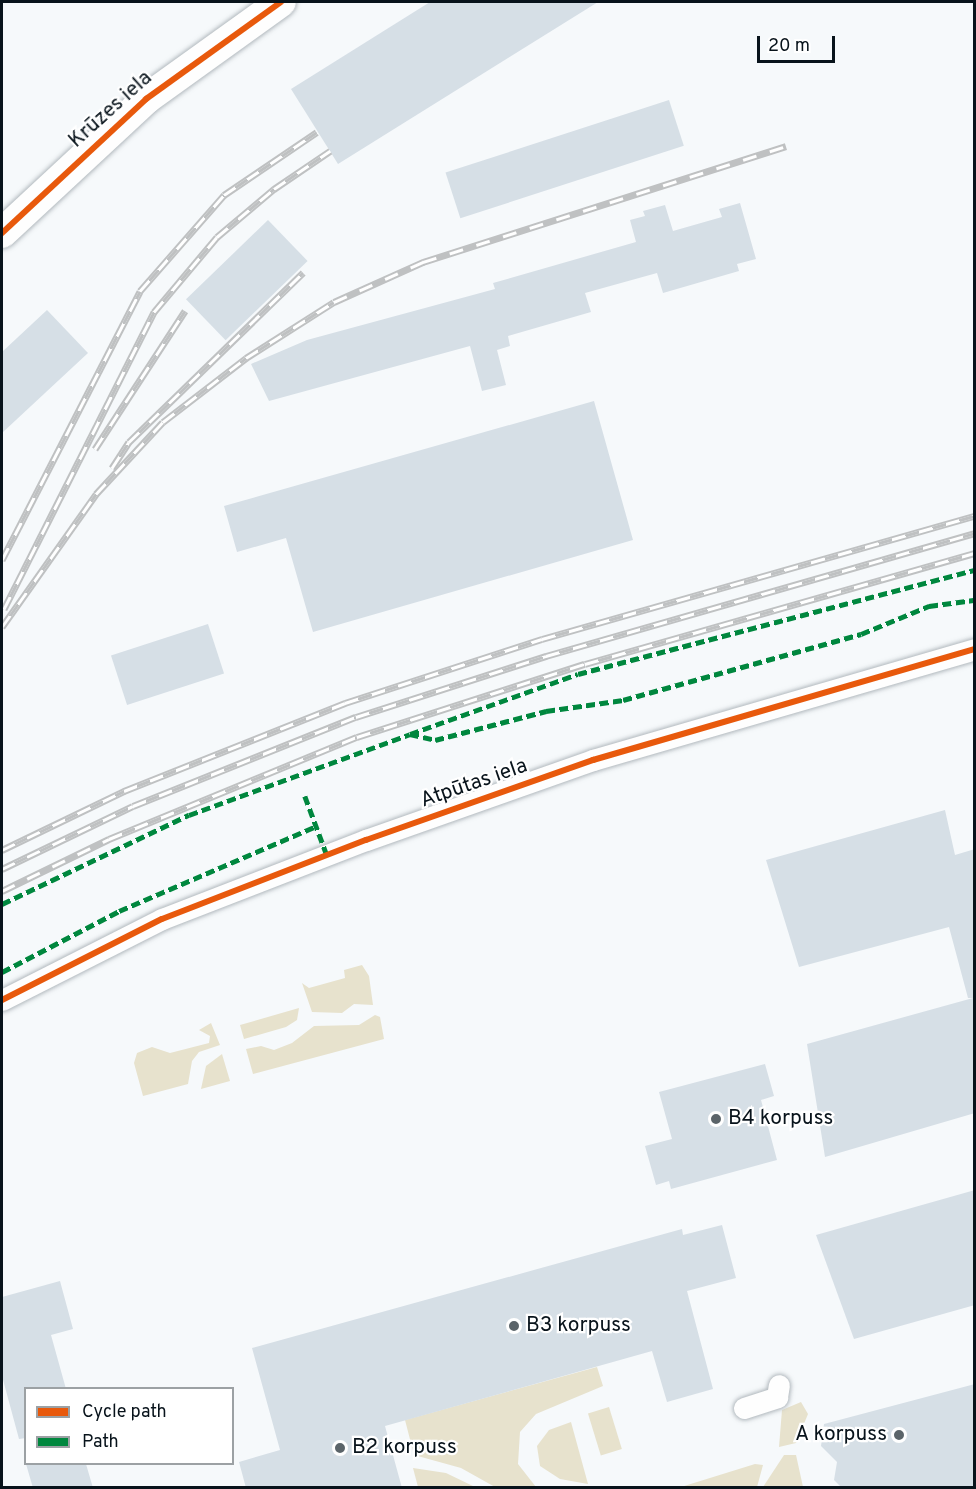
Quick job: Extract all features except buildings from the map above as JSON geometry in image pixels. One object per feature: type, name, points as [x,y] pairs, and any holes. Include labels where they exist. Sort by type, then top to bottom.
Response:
[{"type":"street","name":"Krūzes iela","points":[[2,233],[146,99],[281,2]]},
{"type":"street","name":"Atpūtas iela","points":[[2,999],[162,919],[366,840],[593,760],[975,649]]},
{"type":"street","points":[[744,1408],[777,1397],[779,1385]]},
{"type":"shaded area","points":[[362,965],[369,976],[373,1005],[354,1004],[342,1013],[312,1012],[302,983],[309,988],[345,978],[344,970]]},
{"type":"shaded area","points":[[299,1008],[297,1020],[286,1027],[244,1039],[240,1025]]},
{"type":"shaded area","points":[[375,1015],[380,1017],[384,1039],[253,1074],[246,1049],[261,1046],[274,1050],[292,1043],[314,1026],[359,1025]]},
{"type":"shaded area","points":[[211,1023],[220,1045],[199,1052],[192,1061],[188,1084],[143,1096],[134,1063],[137,1053],[152,1047],[170,1053],[209,1043],[210,1036],[199,1030]]},
{"type":"shaded area","points":[[222,1054],[230,1081],[201,1089],[206,1066]]},
{"type":"shaded area","points":[[597,1367],[603,1386],[536,1414],[520,1432],[518,1464],[536,1487],[495,1487],[461,1468],[414,1455],[405,1420]]},
{"type":"shaded area","points":[[801,1402],[808,1414],[796,1443],[779,1447],[782,1410]]},
{"type":"shaded area","points":[[609,1407],[622,1449],[601,1456],[588,1413]]},
{"type":"shaded area","points":[[571,1422],[588,1484],[560,1479],[540,1466],[537,1446],[549,1430]]},
{"type":"shaded area","points":[[784,1455],[796,1455],[803,1487],[763,1487]]},
{"type":"shaded area","points":[[755,1464],[763,1465],[757,1487],[681,1487]]},
{"type":"shaded area","points":[[413,1468],[446,1473],[475,1487],[418,1487]]},
{"type":"railway","points":[[2,560],[140,291],[224,195],[317,132]]},
{"type":"railway","points":[[2,627],[96,494],[163,422],[246,358],[334,302],[423,262],[786,146]]},
{"type":"railway","points":[[4,609],[154,312],[217,237],[274,189],[330,151]]},
{"type":"railway","points":[[112,468],[129,442],[303,273]]},
{"type":"railway","points":[[95,449],[185,311]]},
{"type":"railway","points":[[2,850],[124,791],[345,703],[542,639],[974,516]]},
{"type":"railway","points":[[2,869],[133,806],[356,717],[546,656],[974,533]]},
{"type":"railway","points":[[2,891],[109,839],[357,737],[585,664],[974,553]]},
{"type":"marked path","points":[[410,734],[578,674],[974,570]]},
{"type":"marked path","points":[[2,904],[189,815],[410,734],[435,740],[546,711],[623,700],[861,634],[929,606],[974,600]]},
{"type":"marked path","points":[[305,796],[327,855]]},
{"type":"marked path","points":[[2,972],[119,911],[316,826]]},
{"type":"cycle path","points":[[2,233],[146,99],[281,2]]},
{"type":"cycle path","points":[[2,1000],[162,919],[366,840],[593,760],[974,649]]},
{"type":"place","name":"B4 korpuss","points":[[716,1119]]},
{"type":"place","name":"B3 korpuss","points":[[514,1326]]},
{"type":"place","name":"A korpuss","points":[[899,1435]]},
{"type":"place","name":"B2 korpuss","points":[[340,1448]]}]
